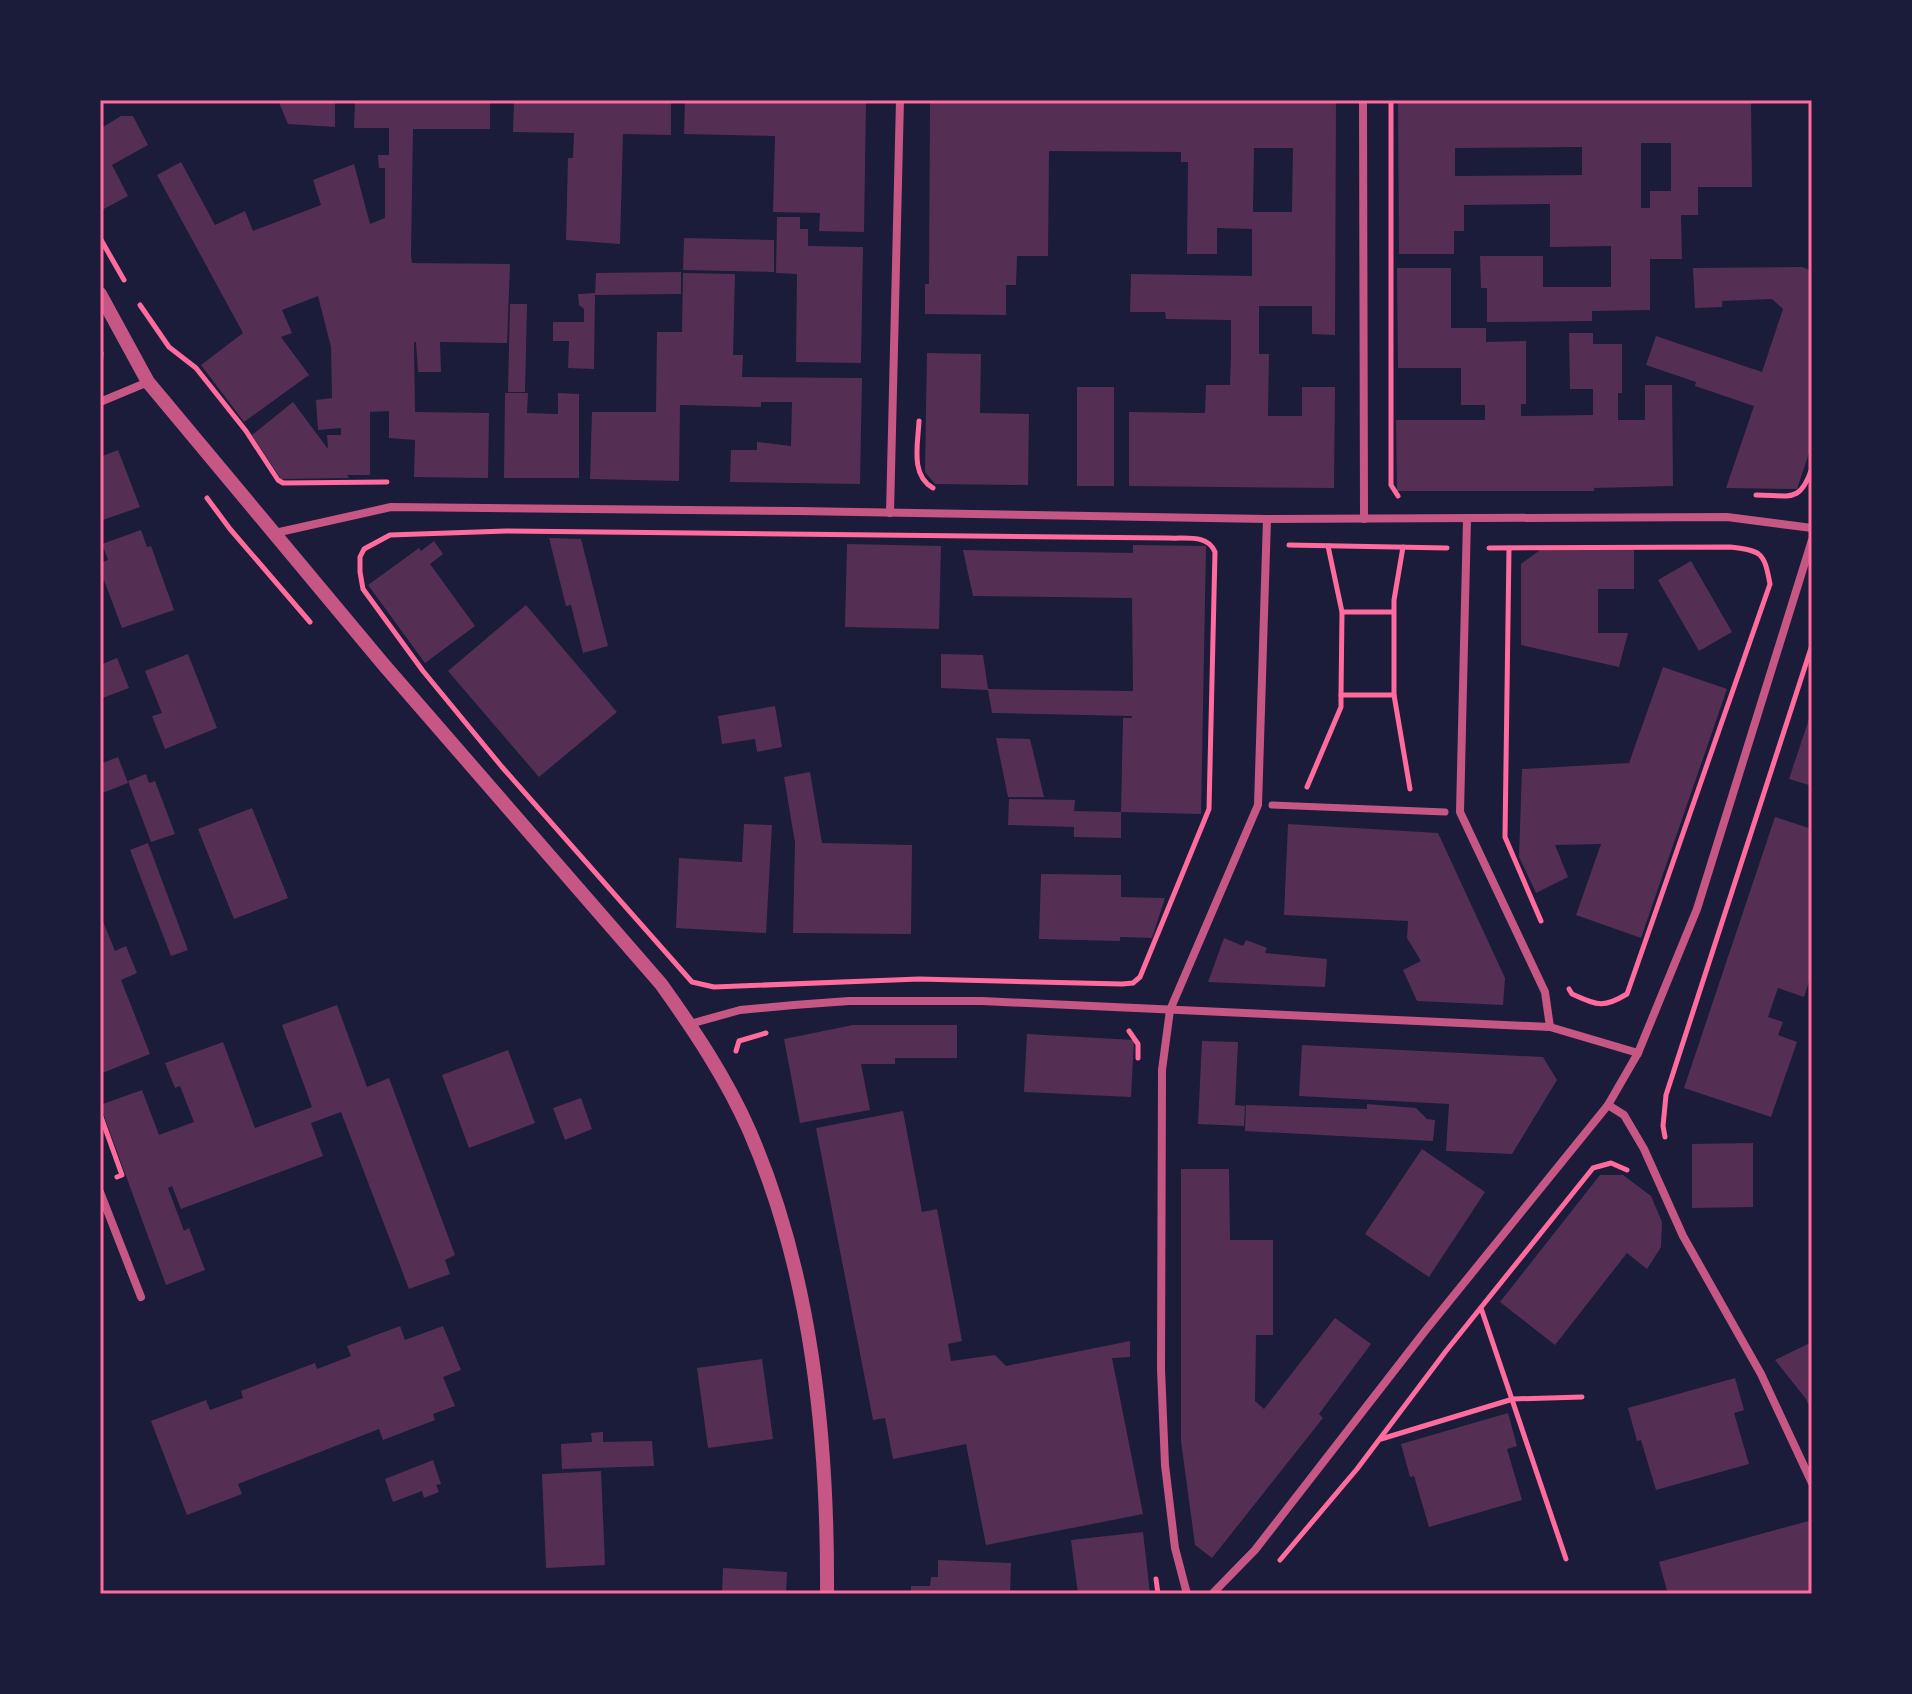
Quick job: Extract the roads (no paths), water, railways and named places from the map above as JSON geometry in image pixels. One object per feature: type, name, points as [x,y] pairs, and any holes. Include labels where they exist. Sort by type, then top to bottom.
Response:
[{"type":"street","points":[[890,513],[900,100]]},
{"type":"street","points":[[1363,100],[1364,519]]},
{"type":"street","points":[[100,294],[148,382],[384,665],[661,984],[690,1024],[749,1130],[782,1221],[802,1306],[814,1379],[824,1468],[827,1594]]},
{"type":"street","points":[[100,402],[148,382]]},
{"type":"street","points":[[275,533],[391,507],[1267,519],[1727,517],[1812,528]]},
{"type":"street","points":[[1187,1594],[1175,1548],[1167,1479],[1161,1369],[1162,1070],[1170,1010],[1258,805],[1267,519]]},
{"type":"street","points":[[1467,519],[1460,812],[1545,992],[1550,1027]]},
{"type":"street","points":[[1212,1594],[1255,1550],[1425,1331],[1608,1105],[1638,1053],[1697,909],[1812,540]]},
{"type":"street","points":[[1272,805],[1445,812]]},
{"type":"street","points":[[690,1024],[740,1010],[849,1001],[982,1001],[1550,1027],[1638,1053]]},
{"type":"street","points":[[1608,1105],[1624,1115],[1651,1165],[1683,1236],[1761,1374],[1812,1483]]},
{"type":"street","points":[[100,1192],[141,1297]]}]
